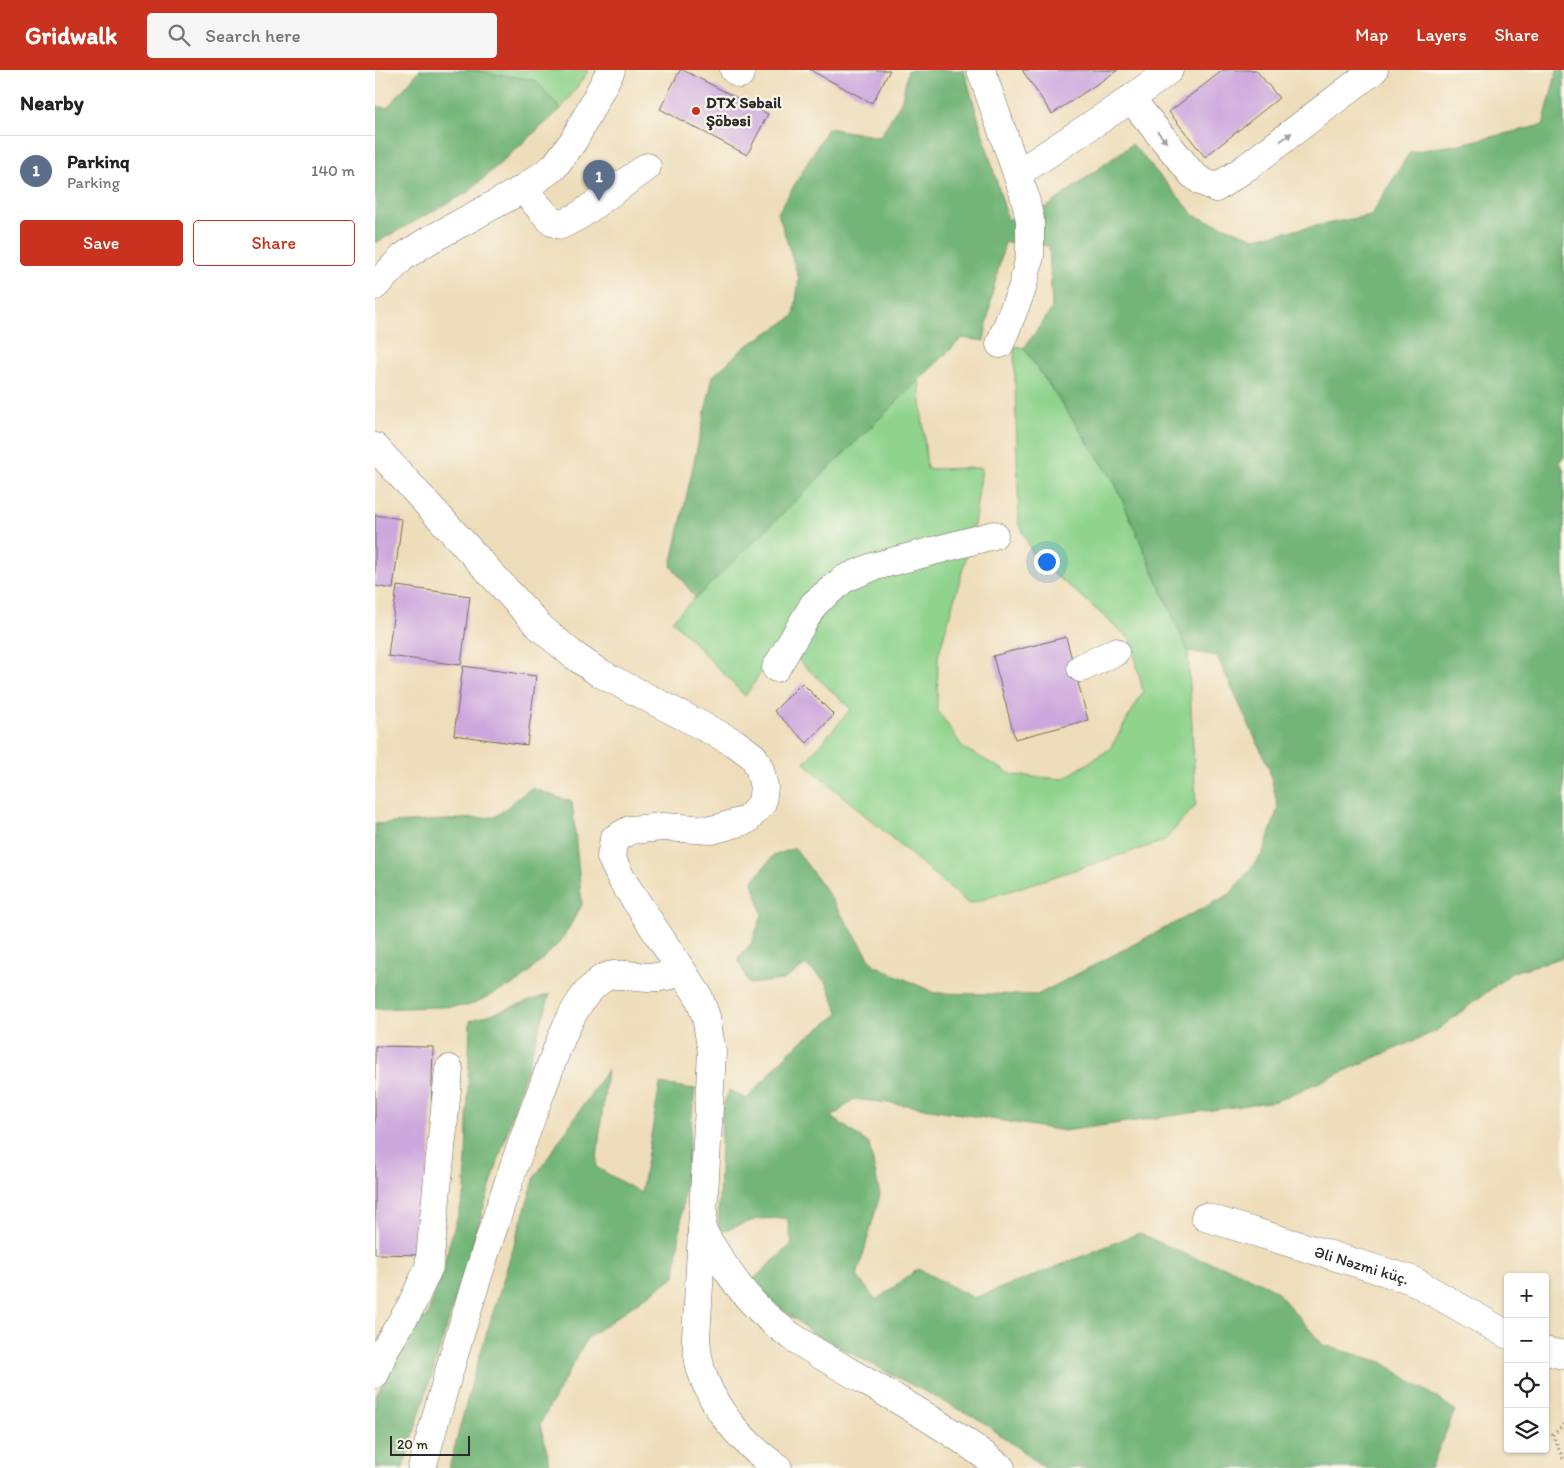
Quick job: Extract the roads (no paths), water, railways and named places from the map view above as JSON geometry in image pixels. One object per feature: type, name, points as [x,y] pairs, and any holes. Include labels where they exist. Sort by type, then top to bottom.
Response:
[{"type":"street","points":[[375,286],[403,257],[426,242],[523,189],[554,167],[574,140],[611,70]]},
{"type":"street","points":[[981,70],[1024,194],[1030,220],[1030,256],[1022,289],[1000,344]]},
{"type":"street","points":[[1017,174],[1131,99],[1169,70]]},
{"type":"street","points":[[1131,99],[1192,174],[1201,181],[1216,188],[1247,167],[1374,70]]},
{"type":"street","points":[[523,189],[552,222],[561,225],[580,215],[647,167]]},
{"type":"street","points":[[375,447],[540,627],[572,654],[598,672],[735,743],[754,757],[760,770],[764,788],[762,803],[747,820],[712,830],[663,828],[630,830],[614,839],[611,857],[622,880],[698,995],[706,1017],[712,1052],[696,1339],[700,1367],[710,1395],[728,1422],[763,1457],[778,1468]]},
{"type":"street","points":[[776,668],[814,604],[844,579],[872,567],[994,536]]},
{"type":"street","points":[[1081,668],[1115,652]]},
{"type":"street","points":[[422,1468],[455,1346],[511,1170],[569,1020],[587,992],[603,978],[630,974],[650,978],[670,976],[683,972]]},
{"type":"street","points":[[375,1374],[385,1349],[411,1306],[429,1267],[449,1069]]},
{"type":"street","name":"Əli Nəzmi küç.","points":[[1205,1217],[1411,1280],[1504,1333]]},
{"type":"street","points":[[701,1230],[732,1279],[760,1310],[793,1338],[925,1415],[1001,1468]]},
{"type":"street","points":[[1549,1352],[1564,1355]]},
{"type":"place","name":"DTX Səbail Şöbəsi","points":[[696,111]]},
{"type":"place","name":"Parkinq","points":[[599,201]]}]
